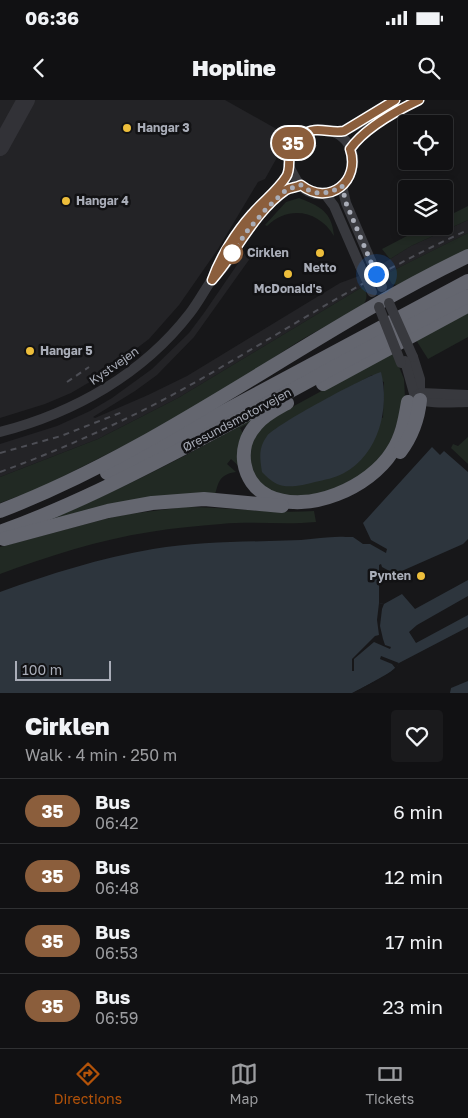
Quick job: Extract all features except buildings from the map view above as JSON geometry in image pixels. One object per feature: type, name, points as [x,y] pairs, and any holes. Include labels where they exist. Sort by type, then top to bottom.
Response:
[{"type":"highway","points":[[0,511],[30,500],[99,467],[211,405],[381,299],[468,256]]},
{"type":"highway","name":"Øresundsmotorvejen","points":[[0,517],[36,504],[150,452],[468,281]]},
{"type":"highway","name":"Øresundsmotorvejen","points":[[0,532],[68,505],[121,481],[468,296]]},
{"type":"highway","points":[[416,398],[400,437],[389,457],[369,477],[346,491],[321,499],[287,501],[274,498],[263,492],[255,486],[247,474],[244,456],[246,441],[253,428],[264,418],[284,405],[468,306]]},
{"type":"highway","points":[[0,540],[108,512],[152,503],[204,499],[300,507],[332,502],[365,487],[390,466],[405,446],[415,427],[419,415],[416,398]]},
{"type":"street","points":[[336,133],[355,126],[396,100]]},
{"type":"street","points":[[350,149],[358,138],[368,130],[420,100]]},
{"type":"street","points":[[320,129],[336,133],[347,142],[350,149],[352,168],[347,181],[342,186],[325,194],[311,192],[301,185],[288,165],[288,156],[291,148],[300,135],[312,130],[320,129]]},
{"type":"street","name":"Kystvejen","points":[[212,280],[216,270],[251,214],[277,189],[288,175],[288,165]]},
{"type":"street","name":"Kystvejen","points":[[0,432],[50,416],[84,401],[116,382],[140,364],[176,331],[191,313],[248,230],[267,208],[286,190],[301,185]]},
{"type":"street","points":[[342,186],[346,203],[371,261],[390,332],[406,360],[418,369],[416,398]]},
{"type":"street","points":[[325,194],[334,206],[360,266],[381,299],[406,360],[408,383],[416,398]]},
{"type":"street","points":[[416,398],[468,395]]},
{"type":"street","points":[[416,398],[468,402]]},
{"type":"shaded area","points":[[0,100],[225,100],[289,136],[265,179],[258,182],[218,249],[179,305],[149,339],[100,376],[71,393],[45,404],[0,418]]},
{"type":"shaded area","points":[[299,198],[324,211],[331,221],[334,236],[328,227],[320,221],[303,213],[284,215],[275,219],[267,226],[265,225],[286,202]]},
{"type":"shaded area","points":[[468,206],[468,220],[453,227],[453,214]]},
{"type":"shaded area","points":[[468,220],[468,233],[386,274],[382,264],[411,246],[435,235],[453,235],[453,227]]},
{"type":"shaded area","points":[[468,233],[468,251],[397,285],[392,284],[386,274]]},
{"type":"shaded area","points":[[409,235],[435,235],[411,246],[390,259],[382,249]]},
{"type":"shaded area","points":[[250,246],[256,250],[194,337],[157,375],[93,417],[95,418],[148,395],[187,376],[340,283],[359,276],[364,286],[178,398],[98,439],[0,477],[0,444],[57,426],[90,411],[112,398],[152,369],[189,333]]},
{"type":"shaded area","points":[[364,286],[366,300],[363,305],[301,340],[217,394],[151,432],[38,489],[0,503],[0,477],[98,439],[178,398]]},
{"type":"shaded area","points":[[468,313],[468,337],[428,359],[416,340]]},
{"type":"shaded area","points":[[393,352],[404,379],[405,397],[390,446],[369,471],[326,493],[296,496],[283,495],[271,491],[258,482],[251,468],[249,454],[252,442],[260,429],[272,418]],"holes":[[[372,375],[384,382],[383,418],[341,392]]]},
{"type":"shaded area","points":[[381,372],[384,400],[379,429],[366,454],[356,465],[344,473],[326,480],[296,486],[277,484],[262,472],[261,449],[264,440],[274,430],[321,401]]},
{"type":"shaded area","points":[[263,413],[263,415],[240,428],[243,433],[243,470],[231,459],[227,464],[236,472],[223,477],[217,487],[215,496],[31,527],[90,502],[148,474]]},
{"type":"shaded area","points":[[468,437],[468,464],[451,448],[453,444],[458,446]]},
{"type":"shaded area","points":[[432,447],[440,455],[444,451],[468,472],[468,539],[463,544],[395,574],[382,567],[381,564],[379,565],[379,603],[384,604],[402,594],[415,609],[468,580],[468,596],[417,625],[409,632],[416,643],[468,615],[468,627],[399,663],[391,672],[378,680],[352,693],[0,693],[0,592],[94,562],[153,549],[190,544],[353,537],[363,544],[370,544],[386,553],[387,549],[371,540],[363,523]]},
{"type":"shaded area","points":[[185,507],[282,512],[314,511],[316,522],[233,523],[150,532],[74,549],[0,574],[0,547],[105,519]]},
{"type":"shaded area","points":[[468,681],[468,693],[450,693],[451,688]]},
{"type":"pier","points":[[379,603],[384,604],[380,626],[383,639],[385,645],[391,647],[390,649],[374,642],[354,659],[354,671],[352,671],[352,659],[375,636],[379,635],[377,620]]},
{"type":"pier","points":[[381,656],[399,663],[396,669],[392,664],[380,659]]},
{"type":"pier","points":[[395,670],[356,693],[353,693]]},
{"type":"taxiway","points":[[0,147],[26,100]]},
{"type":"railway","points":[[304,157],[318,143]]},
{"type":"railway","points":[[0,472],[79,440],[131,416],[206,376],[400,263],[468,230]]},
{"type":"railway","points":[[67,382],[89,367]]},
{"type":"railway","points":[[0,453],[61,436],[125,411]]},
{"type":"bus line","name":"35","points":[[395,100],[344,131],[336,133],[320,129],[300,135],[288,156],[288,175],[277,189],[251,214],[232,242],[212,280],[224,267],[248,230],[286,190],[301,185],[311,192],[325,194],[342,186],[350,175],[353,162],[350,149],[358,138],[368,130],[419,100]]},
{"type":"place","name":"Hangar 3","points":[[127,128]]},
{"type":"place","name":"Hangar 4","points":[[66,201]]},
{"type":"place","name":"Cirklen","points":[[232,253]]},
{"type":"place","name":"Netto","points":[[320,253]]},
{"type":"place","name":"McDonald's","points":[[288,274]]},
{"type":"place","name":"Hangar 5","points":[[30,351]]},
{"type":"place","name":"Pynten","points":[[421,576]]},
{"type":"route","points":[[232,253],[258,218],[286,190],[301,185],[311,192],[325,194],[342,186],[343,196],[376,274]]}]
